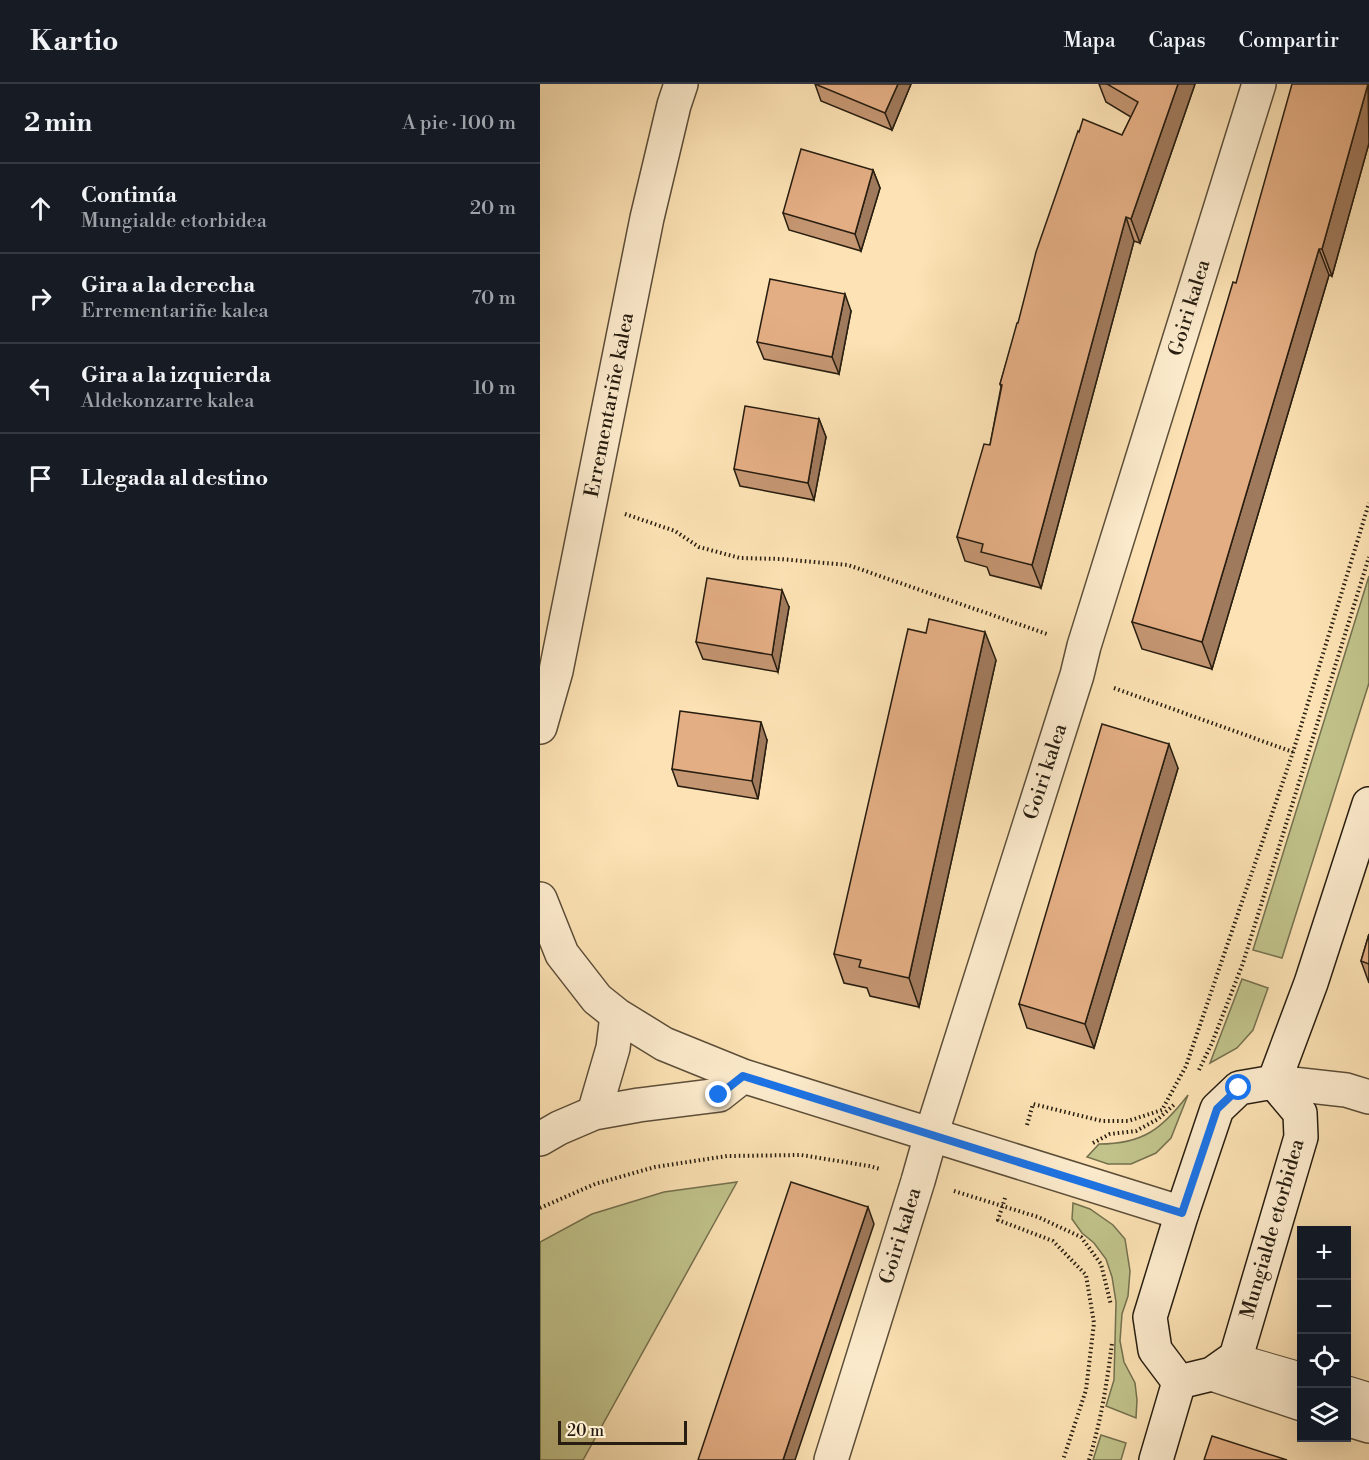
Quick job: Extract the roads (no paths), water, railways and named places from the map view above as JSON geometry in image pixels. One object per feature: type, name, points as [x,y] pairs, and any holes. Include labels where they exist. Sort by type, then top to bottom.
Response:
[{"type":"street","name":"Errementariñe kalea","points":[[540,727],[556,670],[647,218],[681,84]]},
{"type":"street","name":"Goiri kalea","points":[[831,1460],[1259,84]]},
{"type":"street","points":[[1274,1082],[1311,983],[1369,804]]},
{"type":"street","points":[[540,899],[562,954],[597,999],[617,1015],[664,1044],[743,1076],[1182,1213]]},
{"type":"street","points":[[594,1113],[613,1048],[617,1015]]},
{"type":"street","points":[[540,1139],[594,1113],[719,1095],[743,1076]]},
{"type":"street","points":[[1179,1382],[1155,1350],[1150,1317],[1217,1109],[1239,1088],[1274,1082],[1346,1090],[1369,1097]]},
{"type":"street","name":"Mungialde etorbidea","points":[[1224,1366],[1301,1137],[1300,1113],[1274,1082]]},
{"type":"street","points":[[1179,1382],[1224,1366],[1297,1402]]},
{"type":"street","points":[[1156,1460],[1179,1382]]},
{"type":"street","points":[[1351,1420],[1369,1426]]},
{"type":"lane","points":[[1224,1366],[1297,1375]]},
{"type":"lane","points":[[1351,1390],[1369,1396]]}]
